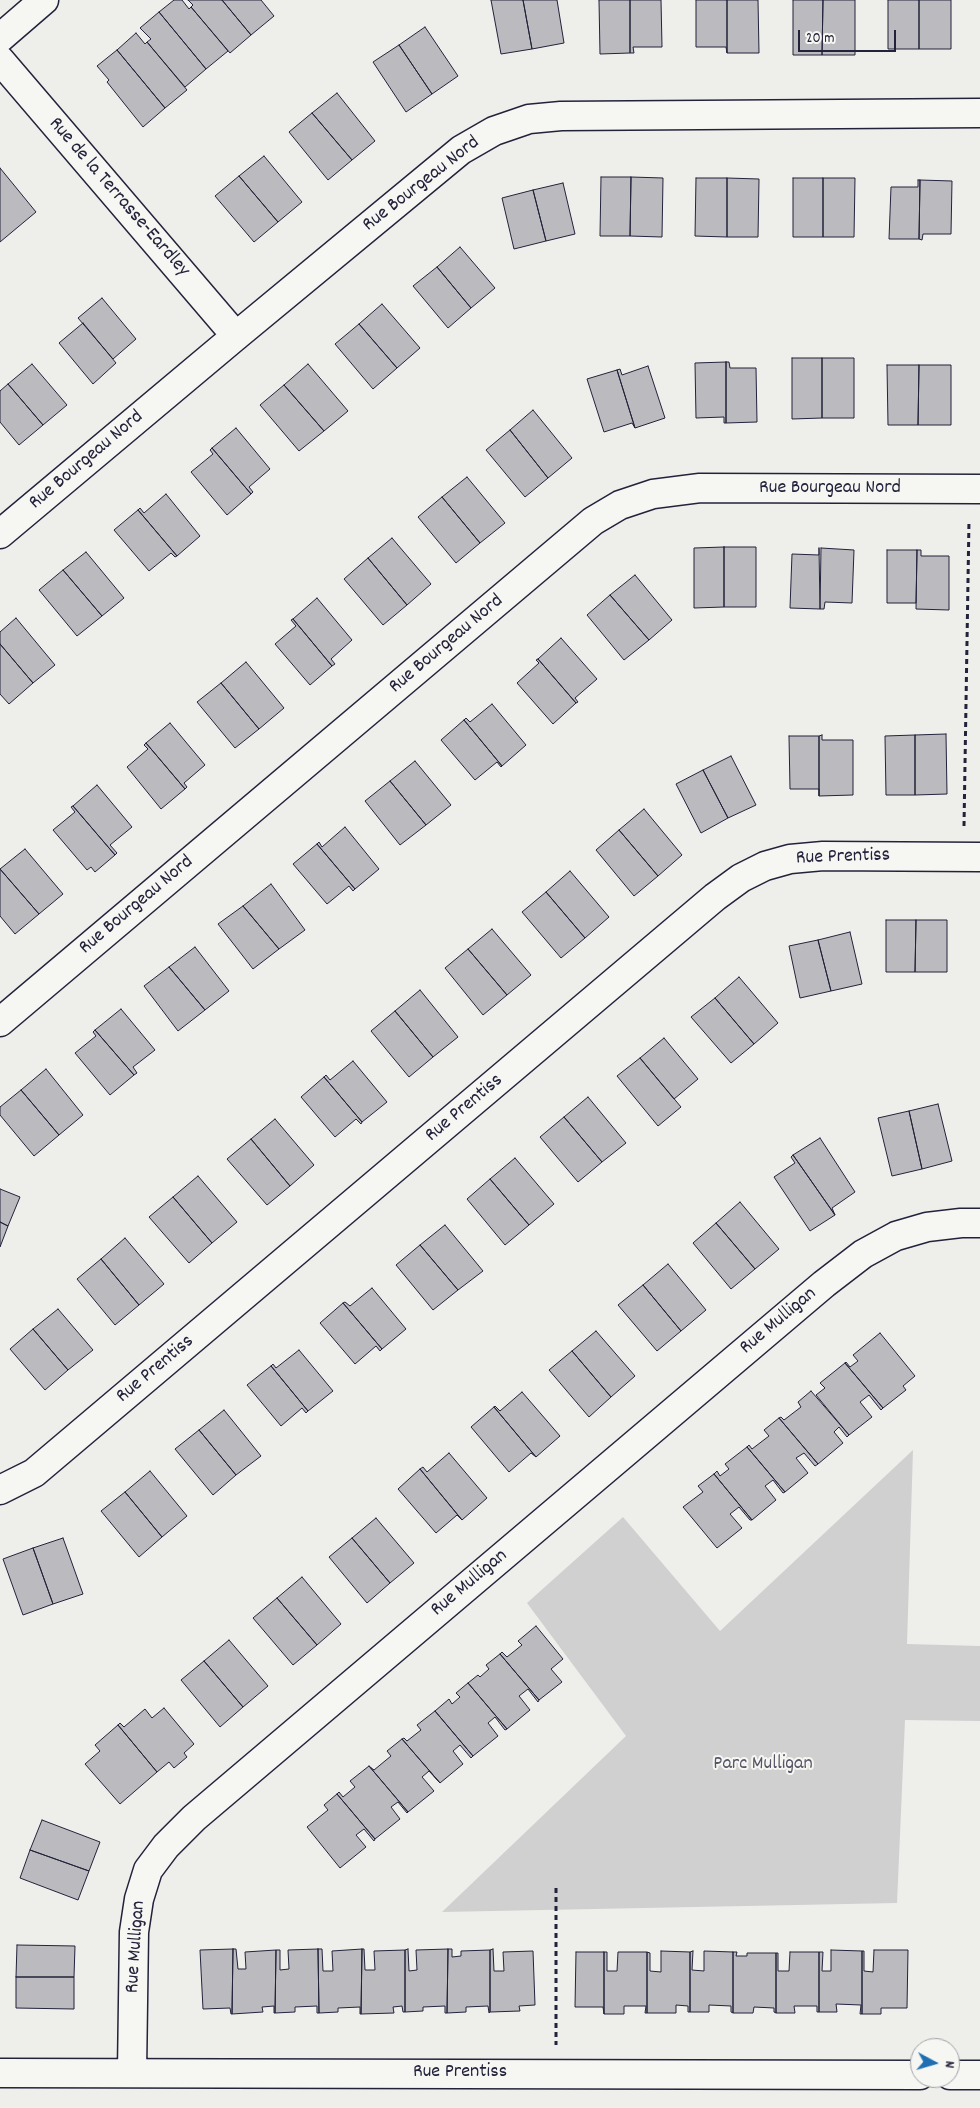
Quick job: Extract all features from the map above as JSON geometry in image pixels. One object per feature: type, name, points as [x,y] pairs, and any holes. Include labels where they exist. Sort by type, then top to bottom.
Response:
[{"type":"street","points":[[0,38],[44,0]]},
{"type":"street","name":"Rue de la Terrasse-Eardley","points":[[0,60],[236,336]]},
{"type":"street","name":"Rue Bourgeau Nord","points":[[0,534],[461,150],[494,131],[529,119],[561,116],[980,113]]},
{"type":"street","name":"Rue Bourgeau Nord","points":[[0,1022],[593,521],[620,506],[653,494],[700,488],[975,489]]},
{"type":"street","name":"Rue Prentiss","points":[[0,1490],[34,1473],[707,904],[741,878],[765,866],[790,859],[823,856],[972,857]]},
{"type":"street","name":"Rue Mulligan","points":[[132,2072],[134,1932],[139,1898],[148,1870],[166,1846],[194,1818],[824,1284],[863,1254],[896,1236],[927,1227],[961,1223],[980,1224]]},
{"type":"street","name":"Rue Prentiss","points":[[0,2073],[910,2075]]},
{"type":"street","points":[[960,2075],[980,2075]]},
{"type":"path","points":[[972,857],[975,489]]},
{"type":"path","points":[[556,1888],[556,2074]]},
{"type":"green space","name":"Parc Mulligan","points":[[913,1450],[907,1644],[980,1646],[980,1721],[905,1720],[897,1903],[442,1912],[626,1736],[527,1603],[623,1517],[720,1631]]},
{"type":"building","points":[[174,0],[182,0],[189,9],[191,7],[228,51],[206,69],[159,12]]},
{"type":"building","points":[[188,0],[222,0],[251,35],[230,53],[191,7],[193,5]]},
{"type":"building","points":[[222,0],[261,0],[274,16],[251,35]]},
{"type":"building","points":[[491,0],[523,0],[532,49],[501,54]]},
{"type":"building","points":[[523,0],[557,0],[564,43],[532,49]]},
{"type":"building","points":[[599,0],[630,0],[630,53],[600,54]]},
{"type":"building","points":[[630,0],[661,0],[662,47],[633,47],[634,53],[630,53]]},
{"type":"building","points":[[696,0],[727,0],[727,53],[726,47],[696,47]]},
{"type":"building","points":[[727,0],[758,0],[759,53],[727,53]]},
{"type":"building","points":[[793,0],[823,0],[822,55],[793,55]]},
{"type":"building","points":[[823,0],[855,0],[855,55],[822,55]]},
{"type":"building","points":[[888,0],[919,0],[919,49],[888,49]]},
{"type":"building","points":[[919,0],[951,0],[951,49],[919,49]]},
{"type":"building","points":[[159,12],[206,69],[185,87],[147,42],[151,39],[140,28]]},
{"type":"building","points":[[425,27],[458,76],[432,94],[399,45]]},
{"type":"building","points":[[136,33],[145,44],[147,42],[187,90],[165,108],[117,50]]},
{"type":"building","points":[[399,45],[432,94],[406,112],[373,62]]},
{"type":"building","points":[[117,50],[165,108],[143,127],[107,82],[109,80],[97,66]]},
{"type":"building","points":[[337,93],[375,141],[352,160],[312,113]]},
{"type":"building","points":[[312,113],[352,160],[328,180],[289,132]]},
{"type":"building","points":[[264,156],[302,202],[278,222],[239,176]]},
{"type":"building","points":[[0,168],[36,212],[0,242]]},
{"type":"building","points":[[239,176],[278,222],[254,242],[215,196]]},
{"type":"building","points":[[601,177],[631,177],[630,236],[600,236]]},
{"type":"building","points":[[631,177],[663,178],[662,237],[630,236]]},
{"type":"building","points":[[696,178],[727,178],[727,237],[695,236]]},
{"type":"building","points":[[727,178],[759,179],[758,237],[727,237]]},
{"type":"building","points":[[793,178],[823,178],[823,237],[793,237]]},
{"type":"building","points":[[823,178],[855,178],[854,237],[823,237]]},
{"type":"building","points":[[918,180],[920,180],[919,239],[889,239],[891,187],[918,187]]},
{"type":"building","points":[[920,180],[952,181],[951,234],[923,234],[922,240],[919,239]]},
{"type":"building","points":[[563,183],[575,234],[546,241],[533,190]]},
{"type":"building","points":[[533,190],[546,241],[514,249],[502,198]]},
{"type":"building","points":[[460,247],[495,288],[471,308],[437,267]]},
{"type":"building","points":[[437,267],[471,308],[448,328],[413,286]]},
{"type":"building","points":[[102,298],[136,339],[113,359],[78,318]]},
{"type":"building","points":[[382,304],[420,348],[397,368],[359,324]]},
{"type":"building","points":[[83,323],[116,363],[93,384],[59,343]]},
{"type":"building","points":[[359,324],[397,368],[373,389],[335,344]]},
{"type":"building","points":[[792,358],[822,358],[822,418],[792,419]]},
{"type":"building","points":[[822,358],[854,358],[854,418],[822,418]]},
{"type":"building","points":[[726,362],[726,423],[724,423],[724,417],[696,418],[695,363]]},
{"type":"building","points":[[726,362],[729,362],[730,368],[756,368],[757,422],[726,423]]},
{"type":"building","points":[[32,364],[67,405],[43,425],[8,384]]},
{"type":"building","points":[[308,364],[348,411],[324,431],[284,385]]},
{"type":"building","points":[[887,365],[919,365],[918,425],[888,425]]},
{"type":"building","points":[[919,365],[951,365],[951,425],[918,425]]},
{"type":"building","points":[[648,366],[665,418],[635,428],[617,370],[620,369],[622,375]]},
{"type":"building","points":[[617,370],[635,428],[632,423],[604,432],[587,379]]},
{"type":"building","points":[[8,384],[43,425],[19,445],[0,422],[0,391]]},
{"type":"building","points":[[284,385],[324,431],[299,451],[260,405]]},
{"type":"building","points":[[533,410],[572,458],[548,478],[510,430]]},
{"type":"building","points":[[236,428],[270,469],[249,487],[253,492],[251,494],[212,448]]},
{"type":"building","points":[[510,430],[548,478],[525,497],[486,450]]},
{"type":"building","points":[[212,448],[251,494],[227,515],[191,472],[213,454],[210,450]]},
{"type":"building","points":[[467,477],[505,523],[480,543],[442,497]]},
{"type":"building","points":[[166,494],[200,536],[177,556],[138,510],[140,508],[144,513]]},
{"type":"building","points":[[442,497],[480,543],[456,563],[418,517]]},
{"type":"building","points":[[138,510],[177,556],[175,557],[171,553],[149,571],[114,530]]},
{"type":"building","points":[[392,538],[431,584],[407,605],[368,558]]},
{"type":"building","points":[[724,547],[724,607],[694,608],[694,548]]},
{"type":"building","points":[[724,547],[756,547],[756,607],[724,607]]},
{"type":"building","points":[[819,548],[820,609],[790,608],[792,554],[819,555]]},
{"type":"building","points":[[821,548],[854,550],[852,603],[825,602],[824,609],[820,609]]},
{"type":"building","points":[[887,550],[917,550],[916,603],[887,603]]},
{"type":"building","points":[[917,550],[921,550],[921,556],[949,556],[949,610],[916,609]]},
{"type":"building","points":[[86,552],[124,598],[102,616],[63,570]]},
{"type":"building","points":[[368,558],[407,605],[383,625],[344,579]]},
{"type":"building","points":[[63,570],[102,616],[77,636],[39,590]]},
{"type":"building","points":[[635,575],[672,620],[649,640],[610,595]]},
{"type":"building","points":[[610,595],[649,640],[624,660],[587,615]]},
{"type":"building","points":[[317,598],[352,640],[331,659],[335,664],[332,666],[293,619]]},
{"type":"building","points":[[16,618],[55,665],[33,683],[0,644],[0,632]]},
{"type":"building","points":[[293,619],[332,666],[310,685],[275,644],[296,626],[291,620]]},
{"type":"building","points":[[561,638],[597,679],[575,698],[578,702],[576,703],[538,659]]},
{"type":"building","points":[[0,644],[33,683],[9,704],[0,694]]},
{"type":"building","points":[[538,659],[576,703],[553,724],[517,683],[539,663],[536,660]]},
{"type":"building","points":[[246,662],[284,708],[259,729],[221,683]]},
{"type":"building","points":[[221,683],[259,729],[235,748],[197,702]]},
{"type":"building","points":[[492,704],[526,745],[502,766],[464,720],[466,718],[470,722]]},
{"type":"building","points":[[464,720],[502,766],[497,762],[475,780],[441,740]]},
{"type":"building","points":[[170,723],[205,765],[184,783],[187,787],[185,789],[146,743]]},
{"type":"building","points":[[946,734],[947,794],[915,795],[915,735]]},
{"type":"building","points":[[822,735],[822,740],[853,740],[853,795],[819,796],[819,736]]},
{"type":"building","points":[[915,735],[915,795],[886,795],[885,736]]},
{"type":"building","points":[[789,736],[819,736],[819,789],[790,789]]},
{"type":"building","points":[[146,743],[185,789],[161,809],[127,767],[148,749],[144,745]]},
{"type":"building","points":[[731,756],[756,805],[728,818],[703,770]]},
{"type":"building","points":[[415,761],[451,805],[426,825],[390,781]]},
{"type":"building","points":[[703,770],[728,818],[701,833],[676,784]]},
{"type":"building","points":[[390,781],[426,825],[400,845],[365,801]]},
{"type":"building","points":[[97,785],[132,827],[110,845],[117,853],[115,855],[73,806]]},
{"type":"building","points":[[73,806],[115,855],[95,872],[91,867],[87,870],[53,830],[75,812],[71,807]]},
{"type":"building","points":[[644,809],[682,855],[658,876],[619,830]]},
{"type":"building","points":[[345,827],[379,869],[355,889],[317,844],[319,842],[322,847]]},
{"type":"building","points":[[619,830],[658,876],[634,896],[596,850]]},
{"type":"building","points":[[317,844],[355,889],[353,891],[349,886],[327,904],[293,864]]},
{"type":"building","points":[[25,849],[63,894],[39,914],[0,869]]},
{"type":"building","points":[[0,869],[39,914],[15,934],[0,916]]},
{"type":"building","points":[[570,871],[609,917],[585,938],[546,892]]},
{"type":"building","points":[[271,884],[305,930],[279,949],[243,906]]},
{"type":"building","points":[[546,892],[585,938],[561,958],[522,912]]},
{"type":"building","points":[[243,906],[279,949],[253,969],[218,924]]},
{"type":"building","points":[[886,920],[916,920],[915,972],[886,972]]},
{"type":"building","points":[[916,920],[947,920],[947,972],[915,972]]},
{"type":"building","points":[[492,929],[531,975],[507,995],[468,949]]},
{"type":"building","points":[[850,932],[862,984],[831,991],[818,940]]},
{"type":"building","points":[[818,940],[831,991],[800,998],[789,946]]},
{"type":"building","points":[[195,947],[229,991],[205,1010],[169,967]]},
{"type":"building","points":[[468,949],[507,995],[483,1015],[445,968]]},
{"type":"building","points":[[169,967],[205,1010],[178,1031],[144,986]]},
{"type":"building","points":[[739,977],[778,1023],[754,1044],[715,998]]},
{"type":"building","points":[[420,990],[458,1037],[433,1057],[395,1011]]},
{"type":"building","points":[[715,998],[754,1044],[731,1063],[691,1017]]},
{"type":"building","points":[[121,1009],[155,1050],[133,1067],[137,1073],[134,1075],[95,1030]]},
{"type":"building","points":[[395,1011],[433,1057],[409,1077],[371,1031]]},
{"type":"building","points":[[95,1030],[134,1075],[110,1095],[75,1053],[96,1036],[93,1032]]},
{"type":"building","points":[[664,1038],[698,1079],[674,1099],[640,1058]]},
{"type":"building","points":[[640,1058],[681,1107],[658,1126],[617,1076]]},
{"type":"building","points":[[353,1061],[387,1102],[362,1122],[324,1077],[326,1075],[330,1080]]},
{"type":"building","points":[[46,1069],[83,1115],[59,1135],[21,1090]]},
{"type":"building","points":[[324,1077],[362,1122],[361,1124],[356,1119],[335,1137],[301,1097]]},
{"type":"building","points":[[21,1090],[59,1135],[34,1156],[0,1115],[0,1107]]},
{"type":"building","points":[[588,1097],[626,1143],[602,1162],[564,1117]]},
{"type":"building","points":[[938,1104],[952,1161],[922,1169],[909,1111]]},
{"type":"building","points":[[909,1111],[922,1169],[892,1176],[878,1118]]},
{"type":"building","points":[[564,1117],[602,1162],[578,1182],[540,1137]]},
{"type":"building","points":[[275,1119],[314,1165],[290,1186],[251,1139]]},
{"type":"building","points":[[820,1138],[855,1192],[832,1208],[835,1215],[793,1155]]},
{"type":"building","points":[[251,1139],[290,1186],[267,1205],[227,1159]]},
{"type":"building","points":[[793,1155],[835,1215],[810,1231],[774,1177],[795,1163],[791,1157]]},
{"type":"building","points":[[515,1158],[554,1204],[529,1225],[490,1179]]},
{"type":"building","points":[[198,1176],[237,1222],[212,1243],[173,1197]]},
{"type":"building","points":[[490,1179],[529,1225],[505,1245],[467,1199]]},
{"type":"building","points":[[0,1189],[20,1197],[8,1226],[0,1222]]},
{"type":"building","points":[[173,1197],[212,1243],[189,1263],[149,1217]]},
{"type":"building","points":[[740,1202],[779,1249],[755,1269],[716,1223]]},
{"type":"building","points":[[0,1222],[8,1226],[0,1247]]},
{"type":"building","points":[[716,1223],[755,1269],[731,1289],[693,1243]]},
{"type":"building","points":[[445,1225],[483,1271],[458,1290],[420,1245]]},
{"type":"building","points":[[125,1238],[164,1284],[139,1305],[101,1259]]},
{"type":"building","points":[[420,1245],[458,1290],[433,1310],[396,1265]]},
{"type":"building","points":[[101,1259],[139,1305],[115,1325],[77,1279]]},
{"type":"building","points":[[668,1264],[706,1310],[681,1331],[643,1285]]},
{"type":"building","points":[[643,1285],[681,1331],[657,1351],[618,1305]]},
{"type":"building","points":[[372,1288],[406,1329],[382,1349],[343,1303],[345,1302],[350,1306]]},
{"type":"building","points":[[343,1303],[382,1349],[380,1351],[376,1346],[355,1364],[320,1323]]},
{"type":"building","points":[[58,1309],[93,1350],[68,1370],[33,1329]]},
{"type":"building","points":[[33,1329],[68,1370],[45,1390],[10,1349]]},
{"type":"building","points":[[596,1331],[635,1376],[611,1397],[572,1351]]},
{"type":"building","points":[[880,1333],[915,1376],[903,1386],[906,1390],[883,1408],[845,1363],[850,1367],[858,1361],[853,1355]]},
{"type":"building","points":[[299,1350],[333,1391],[308,1411],[271,1366],[273,1364],[276,1368]]},
{"type":"building","points":[[572,1351],[611,1397],[589,1417],[549,1370]]},
{"type":"building","points":[[845,1363],[883,1408],[881,1410],[869,1395],[860,1402],[872,1417],[849,1435],[816,1395],[825,1388],[820,1383]]},
{"type":"building","points":[[271,1366],[308,1411],[306,1413],[302,1408],[281,1426],[247,1385]]},
{"type":"building","points":[[811,1391],[849,1435],[847,1437],[839,1427],[834,1432],[843,1443],[818,1464],[779,1418],[781,1417],[784,1420],[801,1407],[798,1402]]},
{"type":"building","points":[[522,1392],[560,1436],[536,1457],[494,1407],[500,1411]]},
{"type":"building","points":[[494,1407],[536,1457],[531,1453],[509,1472],[471,1427]]},
{"type":"building","points":[[224,1410],[261,1456],[236,1475],[199,1430]]},
{"type":"building","points":[[779,1418],[818,1464],[815,1466],[804,1453],[796,1458],[808,1473],[785,1492],[747,1447],[749,1445],[752,1449],[769,1436],[764,1430]]},
{"type":"building","points":[[199,1430],[236,1475],[213,1495],[175,1449]]},
{"type":"building","points":[[747,1447],[785,1492],[783,1493],[773,1480],[765,1486],[776,1500],[752,1520],[714,1474],[717,1471],[720,1476],[729,1469],[725,1464]]},
{"type":"building","points":[[449,1453],[487,1498],[462,1520],[420,1469],[423,1467],[427,1472]]},
{"type":"building","points":[[420,1469],[462,1520],[457,1515],[436,1533],[398,1489]]},
{"type":"building","points":[[150,1471],[187,1516],[162,1537],[125,1492]]},
{"type":"building","points":[[714,1474],[752,1520],[739,1507],[730,1514],[742,1528],[717,1548],[683,1507],[703,1492],[698,1486]]},
{"type":"building","points":[[125,1492],[162,1537],[139,1557],[101,1511]]},
{"type":"building","points":[[376,1518],[414,1563],[390,1583],[352,1538]]},
{"type":"building","points":[[63,1538],[83,1594],[53,1604],[33,1548]]},
{"type":"building","points":[[352,1538],[390,1583],[367,1603],[329,1557]]},
{"type":"building","points":[[33,1548],[53,1604],[23,1615],[3,1559]]},
{"type":"building","points":[[302,1577],[341,1624],[317,1645],[277,1598]]},
{"type":"building","points":[[277,1598],[317,1645],[293,1665],[253,1618]]},
{"type":"building","points":[[536,1626],[563,1659],[551,1669],[562,1682],[539,1700],[500,1654],[502,1652],[507,1657],[522,1645],[518,1641]]},
{"type":"building","points":[[229,1640],[268,1686],[243,1707],[204,1661]]},
{"type":"building","points":[[500,1654],[539,1700],[538,1702],[528,1689],[519,1696],[530,1710],[507,1729],[468,1683],[478,1675],[480,1677],[489,1669],[486,1665]]},
{"type":"building","points":[[204,1661],[243,1707],[220,1727],[181,1680]]},
{"type":"building","points":[[468,1683],[507,1729],[505,1730],[495,1717],[488,1723],[498,1736],[473,1756],[435,1711],[449,1699],[452,1704],[460,1697],[456,1693]]},
{"type":"building","points":[[164,1708],[194,1744],[184,1753],[187,1757],[174,1768],[169,1762],[157,1772],[118,1725],[120,1723],[124,1727],[145,1709],[152,1718]]},
{"type":"building","points":[[435,1711],[473,1756],[471,1758],[460,1745],[453,1751],[463,1764],[440,1783],[402,1739],[404,1738],[407,1741],[421,1730],[417,1725]]},
{"type":"building","points":[[118,1725],[157,1772],[120,1804],[85,1764],[100,1751],[95,1745]]},
{"type":"building","points":[[402,1739],[440,1783],[429,1771],[422,1777],[434,1791],[408,1812],[369,1766],[374,1770],[391,1756],[387,1751]]},
{"type":"building","points":[[369,1766],[408,1812],[398,1802],[391,1807],[400,1819],[375,1839],[337,1794],[339,1792],[343,1797],[355,1787],[350,1781]]},
{"type":"building","points":[[337,1794],[375,1839],[374,1841],[364,1829],[356,1835],[366,1847],[340,1868],[307,1827],[328,1810],[324,1805]]},
{"type":"building","points":[[42,1820],[100,1842],[89,1871],[30,1850]]},
{"type":"building","points":[[30,1850],[89,1871],[78,1900],[20,1878]]},
{"type":"building","points":[[17,1945],[75,1946],[74,1977],[16,1977]]},
{"type":"building","points":[[233,1949],[236,1949],[238,1969],[246,1969],[245,1952],[276,1950],[275,2013],[274,2006],[262,2007],[263,2012],[232,2014]]},
{"type":"building","points":[[233,1949],[232,2014],[230,2008],[203,2009],[200,1950]]},
{"type":"building","points":[[318,1949],[322,1949],[323,1971],[333,1971],[332,1951],[362,1949],[361,2014],[360,2007],[338,2008],[338,2012],[319,2013]]},
{"type":"building","points":[[318,1949],[319,2013],[317,2013],[317,2006],[295,2007],[295,2012],[275,2013],[276,1950],[280,1950],[280,1970],[289,1969],[288,1950]]},
{"type":"building","points":[[362,1949],[364,1949],[365,1970],[375,1970],[374,1951],[405,1950],[405,2012],[403,2012],[402,2006],[393,2007],[394,2013],[361,2014]]},
{"type":"building","points":[[408,1949],[409,1971],[417,1970],[416,1950],[448,1949],[447,2013],[445,2013],[445,2006],[423,2007],[423,2011],[405,2012],[405,1950]]},
{"type":"building","points":[[448,1949],[452,1949],[452,1957],[461,1956],[461,1951],[490,1950],[489,2013],[488,2006],[466,2007],[466,2012],[447,2013]]},
{"type":"building","points":[[493,1949],[494,1971],[504,1971],[503,1952],[533,1951],[535,2005],[519,2006],[520,2011],[490,2012],[490,1950]]},
{"type":"building","points":[[831,1950],[862,1951],[862,2014],[860,2014],[861,2005],[836,2004],[837,2012],[819,2012],[819,1952],[823,1952],[822,1971],[831,1971]]},
{"type":"building","points":[[874,1950],[908,1950],[907,2008],[881,2008],[881,2014],[862,2014],[862,1951],[864,1951],[864,1971],[873,1972]]},
{"type":"building","points":[[661,1951],[690,1952],[690,2012],[688,2012],[688,2006],[676,2005],[676,2013],[647,2013],[647,1952],[650,1953],[650,1971],[661,1972]]},
{"type":"building","points":[[693,1951],[692,1970],[704,1971],[704,1951],[733,1952],[733,2013],[731,2012],[731,2006],[709,2005],[709,2012],[690,2012],[690,1952]]},
{"type":"building","points":[[576,1952],[604,1952],[604,2014],[603,2007],[575,2007]]},
{"type":"building","points":[[604,1952],[607,1952],[607,1971],[617,1971],[618,1952],[647,1952],[647,2013],[645,2013],[646,2006],[624,2006],[624,2014],[604,2014]]},
{"type":"building","points":[[733,1952],[737,1952],[736,1956],[747,1956],[747,1953],[776,1953],[776,2013],[774,2008],[754,2007],[753,2013],[733,2013]]},
{"type":"building","points":[[790,1952],[819,1952],[819,2012],[817,2012],[817,2006],[794,2006],[795,2013],[776,2013],[776,1953],[778,1953],[778,1971],[789,1971]]},
{"type":"building","points":[[16,1977],[74,1977],[74,2009],[16,2008]]}]
